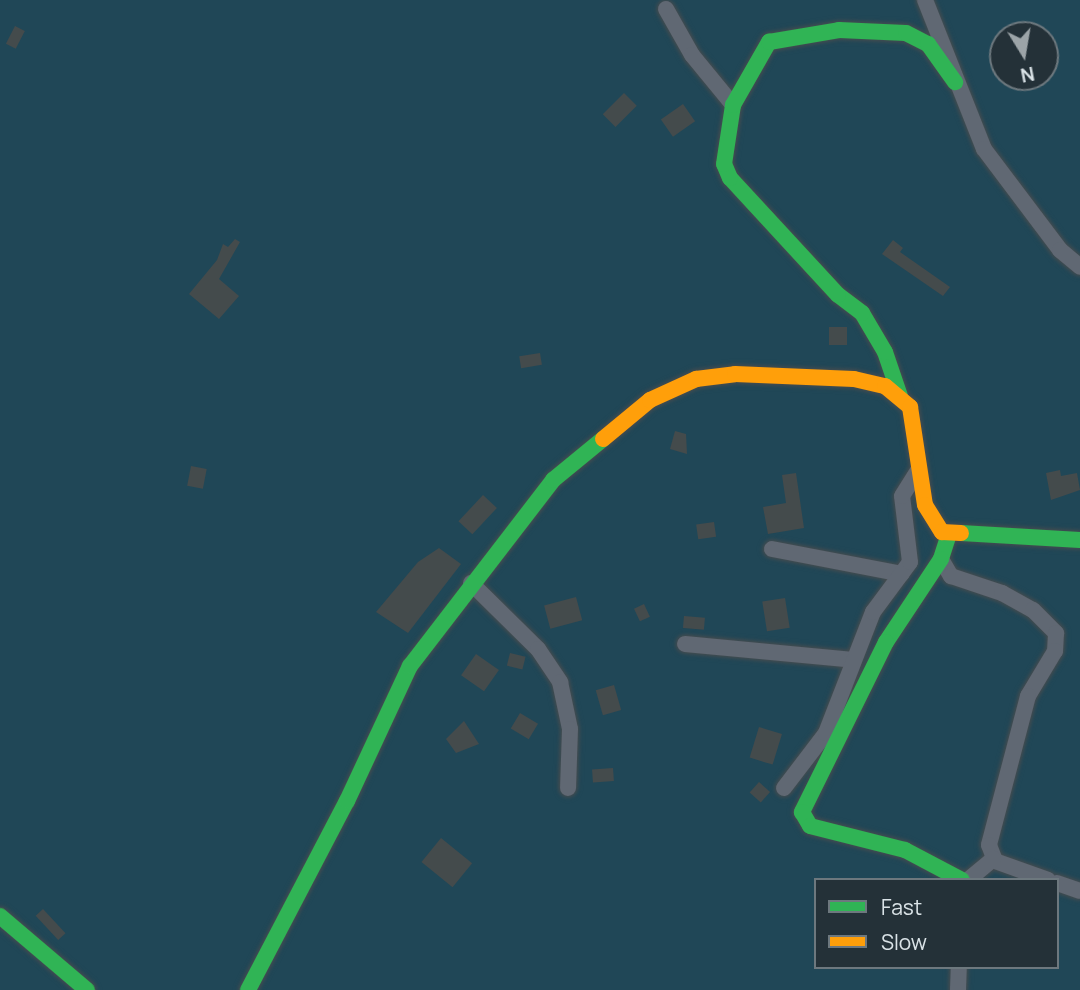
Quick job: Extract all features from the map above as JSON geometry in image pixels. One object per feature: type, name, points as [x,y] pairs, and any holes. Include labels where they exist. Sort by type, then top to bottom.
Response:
[{"type":"main road","points":[[955,82],[928,44],[906,33],[828,31],[769,43],[733,105],[724,164],[730,178],[838,295],[862,313],[885,352],[900,396],[913,421],[918,471],[932,521],[949,534],[1080,540]]},
{"type":"main road","points":[[254,985],[347,802],[398,686],[471,583],[572,462],[650,400],[696,379],[735,374],[854,379],[885,386],[900,396]]},
{"type":"main road","points":[[949,534],[941,559],[886,642],[802,811],[810,826],[859,835],[905,850],[958,878]]},
{"type":"main road","points":[[0,916],[87,990]]},
{"type":"street","points":[[925,0],[955,82],[984,149],[1060,250],[1080,267]]},
{"type":"street","points":[[666,9],[692,55],[733,105]]},
{"type":"street","points":[[784,788],[826,733],[873,612],[910,562],[912,550],[902,496],[918,471]]},
{"type":"street","points":[[772,549],[902,574]]},
{"type":"street","points":[[941,559],[951,576],[1002,593],[1034,610],[1056,636],[1055,651],[1023,713],[989,845],[993,859]]},
{"type":"street","points":[[471,583],[538,649],[560,682],[570,729],[568,788]]},
{"type":"street","points":[[685,644],[853,660]]},
{"type":"street","points":[[970,878],[993,859]]},
{"type":"street","points":[[993,859],[1043,878]]},
{"type":"street","points":[[1059,884],[1080,891]]},
{"type":"street","points":[[958,990],[959,969]]},
{"type":"shaded area","points":[[0,0],[1080,0],[1080,990],[0,990]]},
{"type":"building","points":[[15,26],[25,31],[16,49],[6,44]]},
{"type":"building","points":[[624,93],[637,106],[616,127],[603,114]]},
{"type":"building","points":[[683,104],[695,121],[673,137],[661,119]]},
{"type":"building","points":[[235,239],[240,242],[219,279],[239,296],[219,319],[189,294],[217,260],[223,244],[228,247]]},
{"type":"building","points":[[893,240],[903,248],[900,252],[950,287],[943,296],[882,254]]},
{"type":"building","points":[[829,327],[847,327],[847,345],[829,345]]},
{"type":"building","points":[[540,353],[542,365],[521,368],[519,356]]},
{"type":"building","points":[[675,431],[686,434],[687,454],[670,449]]},
{"type":"building","points":[[191,466],[207,469],[203,489],[187,486]]},
{"type":"building","points":[[1060,470],[1061,476],[1077,473],[1080,490],[1051,500],[1046,473]]},
{"type":"building","points":[[796,473],[804,528],[768,534],[763,507],[786,503],[782,475]]},
{"type":"building","points":[[483,495],[497,508],[472,534],[458,521]]},
{"type":"building","points":[[714,522],[716,537],[698,539],[696,525]]},
{"type":"building","points":[[439,548],[461,564],[408,633],[376,612],[418,562]]},
{"type":"building","points":[[576,597],[582,620],[550,629],[544,606]]},
{"type":"building","points":[[785,598],[790,628],[767,631],[762,602]]},
{"type":"building","points":[[644,604],[650,617],[640,621],[634,609]]},
{"type":"building","points":[[684,616],[705,618],[704,630],[683,628]]},
{"type":"building","points":[[510,653],[526,657],[522,669],[507,666]]},
{"type":"building","points":[[476,654],[499,670],[484,691],[461,675]]},
{"type":"building","points":[[614,685],[621,710],[603,715],[596,690]]},
{"type":"building","points":[[520,713],[538,724],[529,739],[511,728]]},
{"type":"building","points":[[464,721],[479,744],[456,753],[446,739]]},
{"type":"building","points":[[759,727],[782,734],[773,765],[750,758]]},
{"type":"building","points":[[613,768],[614,781],[593,782],[592,769]]},
{"type":"building","points":[[759,782],[770,792],[761,802],[750,792]]},
{"type":"building","points":[[441,838],[472,863],[453,887],[421,862]]},
{"type":"building","points":[[43,909],[66,933],[58,940],[36,916]]},
{"type":"traffic: fast","points":[[900,396],[885,352],[862,313],[838,295],[730,178],[724,164],[733,105],[769,42],[839,30],[906,33],[928,44],[955,82]]},
{"type":"traffic: fast","points":[[248,990],[347,801],[410,666],[553,480],[603,439]]},
{"type":"traffic: fast","points":[[961,533],[1080,540]]},
{"type":"traffic: fast","points":[[949,534],[941,559],[886,642],[802,812],[810,826],[905,850],[958,878]]},
{"type":"traffic: fast","points":[[0,916],[87,990]]},
{"type":"traffic: slow","points":[[603,439],[650,400],[696,379],[735,374],[854,379],[885,386],[910,407],[925,505],[942,532],[961,533]]}]
